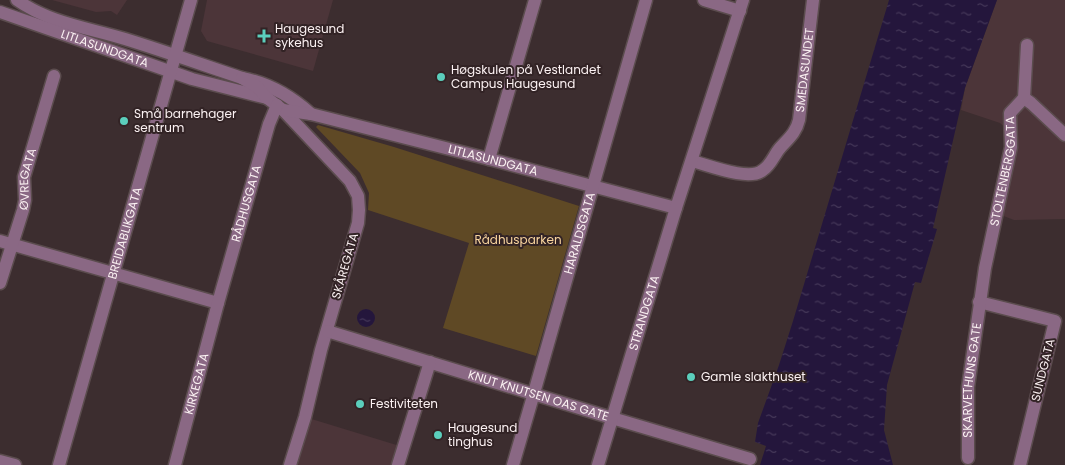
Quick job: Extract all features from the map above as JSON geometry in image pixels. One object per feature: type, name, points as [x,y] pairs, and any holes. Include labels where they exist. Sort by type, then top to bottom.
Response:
[{"type":"street","name":"LITLASUNDGATA","points":[[17,0],[40,13],[64,23],[123,39],[242,78],[260,82],[296,101],[311,114]]},
{"type":"street","name":"BREIDABLIKGATA","points":[[59,465],[191,0]]},
{"type":"street","points":[[489,158],[535,0]]},
{"type":"street","name":"HARALDSGATA","points":[[513,465],[646,0]]},
{"type":"street","points":[[704,0],[742,5]]},
{"type":"street","name":"SMEDASUNDET","points":[[692,161],[742,174],[757,174],[766,168],[779,149],[790,138],[798,126],[799,120],[813,0]]},
{"type":"street","name":"STRANDGATA","points":[[598,465],[676,208],[742,5]]},
{"type":"street","name":"LITLASUNDGATA","points":[[0,12],[192,79],[276,105],[489,158],[676,208]]},
{"type":"street","points":[[1027,45],[1024,98],[1065,135]]},
{"type":"street","name":"ØVREGATA","points":[[0,283],[6,242],[25,200],[24,177],[54,76]]},
{"type":"street","name":"LITLASUNDGATA","points":[[242,78],[257,87],[276,105]]},
{"type":"street","name":"STOLTENBERGGATA","points":[[979,302],[1011,147],[1010,112],[1024,98]]},
{"type":"street","name":"RÅDHUSGATA","points":[[218,303],[276,105]]},
{"type":"street","name":"SKÅREGATA","points":[[276,105],[350,181],[358,196],[359,210],[358,223],[290,465]]},
{"type":"street","points":[[6,242],[218,303]]},
{"type":"street","name":"SKARVETHUNS GATE","points":[[968,458],[968,386],[979,302]]},
{"type":"street","name":"SUNDGATA","points":[[979,302],[1055,321],[1020,465]]},
{"type":"street","name":"KIRKEGATA","points":[[175,465],[218,303]]},
{"type":"street","name":"KNUT KNUTSEN OAS GATE","points":[[327,331],[750,459]]},
{"type":"street","points":[[398,465],[430,362]]},
{"type":"street","points":[[0,461],[15,465]]},
{"type":"shaded area","points":[[52,0],[127,0],[117,15],[111,11],[96,12]]},
{"type":"shaded area","name":"Haugesund sykehus","points":[[207,0],[333,0],[313,71],[207,41],[201,31]]},
{"type":"shaded area","points":[[997,0],[1065,0],[1065,219],[1014,220],[1001,215],[1015,136],[1000,123],[961,110],[965,88]]},
{"type":"shaded area","points":[[305,417],[403,447],[398,465],[290,465]]},
{"type":"green space","name":"Rådhusparken","points":[[318,125],[394,147],[579,206],[536,356],[443,328],[469,243],[368,210],[369,193],[360,173],[316,127]]},
{"type":"water","points":[[889,0],[997,0],[965,88],[933,228],[937,229],[921,283],[915,282],[887,385],[884,430],[893,465],[760,465],[766,446],[755,442],[758,423],[793,321]]},
{"type":"water","points":[[366,309],[372,312],[375,318],[372,324],[366,327],[360,324],[357,318],[360,312]]},
{"type":"place","name":"Haugesund sykehus","points":[[264,36]]},
{"type":"place","name":"Høgskulen på Vestlandet Campus Haugesund","points":[[441,77]]},
{"type":"place","name":"Små barnehager sentrum","points":[[124,121]]},
{"type":"place","name":"Gamle slakthuset","points":[[691,377]]},
{"type":"place","name":"Festiviteten","points":[[360,404]]},
{"type":"place","name":"Haugesund tinghus","points":[[438,435]]}]
